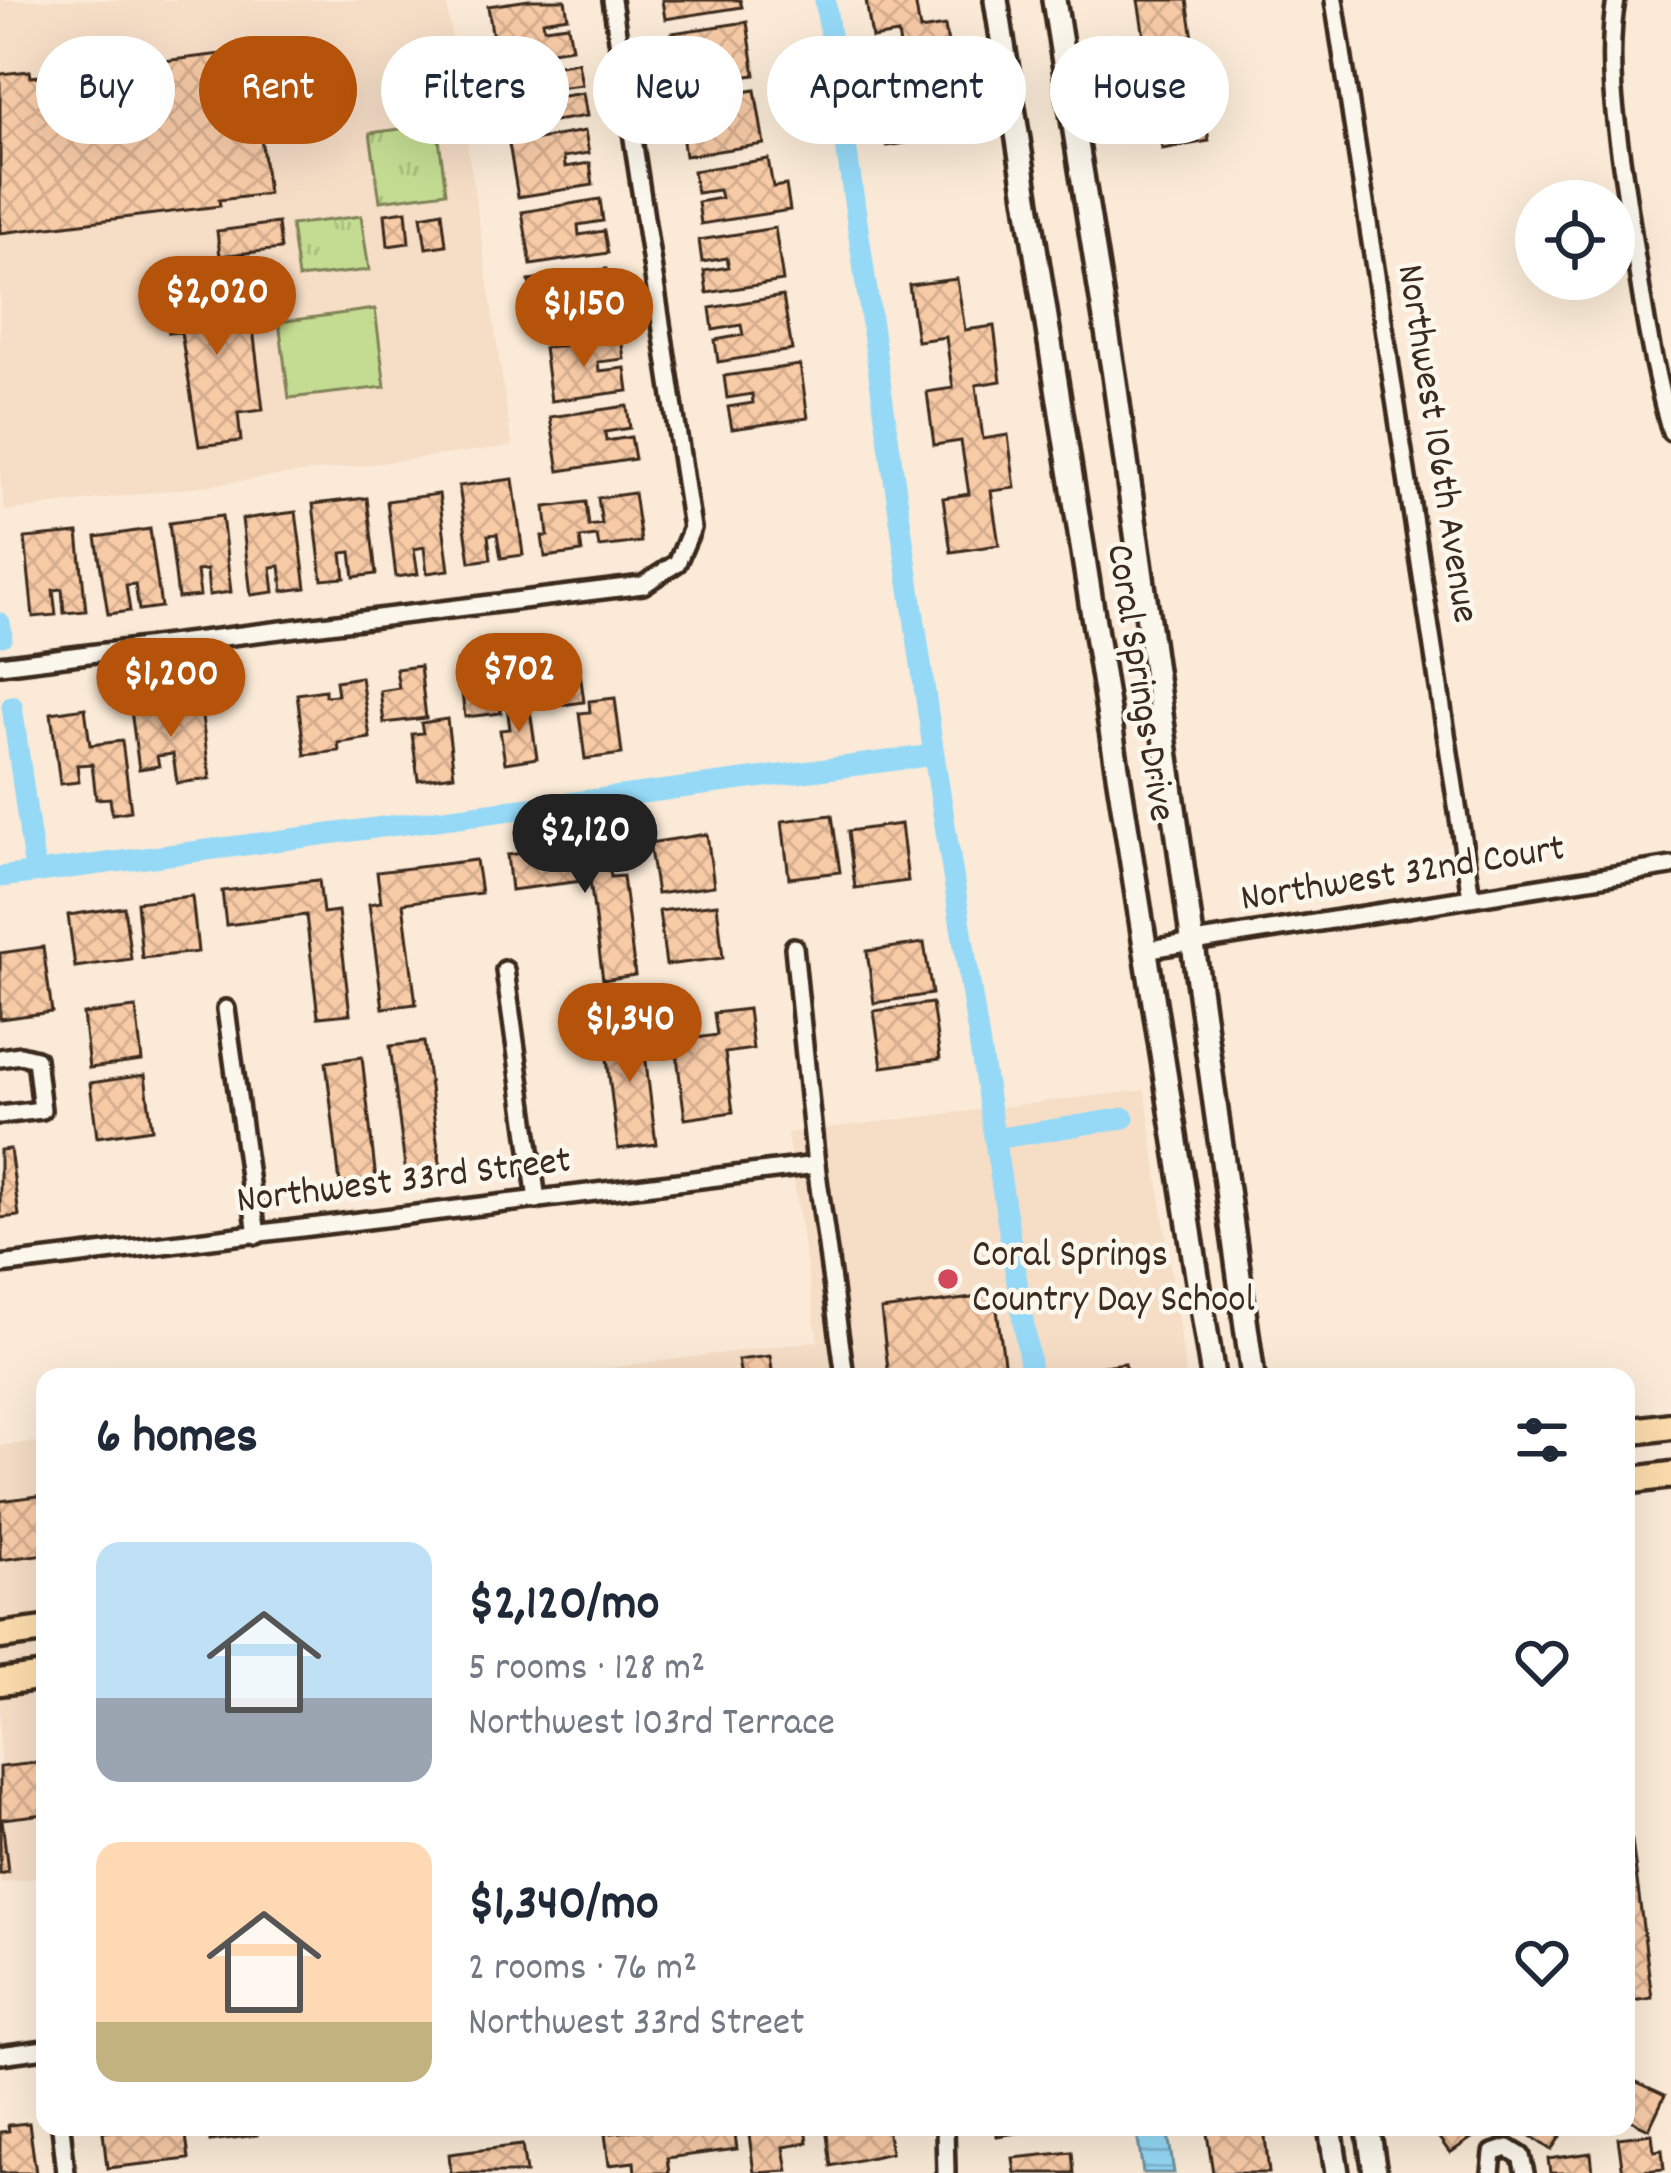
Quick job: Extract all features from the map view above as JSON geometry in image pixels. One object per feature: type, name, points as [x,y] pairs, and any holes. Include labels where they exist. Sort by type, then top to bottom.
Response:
[{"type":"main road","name":"Coral Springs Drive","points":[[996,0],[1212,1368]]},
{"type":"main road","name":"Coral Springs Drive","points":[[1054,0],[1114,375],[1251,1368]]},
{"type":"main road","points":[[1635,1431],[1671,1426]]},
{"type":"main road","points":[[1635,1480],[1671,1475]]},
{"type":"main road","points":[[0,1636],[36,1631]]},
{"type":"main road","points":[[0,1682],[36,1677]]},
{"type":"main road","points":[[1331,2136],[1337,2173]]},
{"type":"main road","points":[[1369,2136],[1375,2173]]},
{"type":"street","points":[[0,665],[643,585],[677,563],[692,528],[612,0]]},
{"type":"street","name":"Northwest 106th Avenue","points":[[1334,0],[1471,897]]},
{"type":"street","points":[[1616,0],[1609,42],[1616,120],[1648,338],[1671,432]]},
{"type":"street","name":"Northwest 32nd Court","points":[[1144,950],[1671,866]]},
{"type":"street","points":[[794,947],[816,1165],[844,1368]]},
{"type":"street","points":[[505,970],[537,1200]]},
{"type":"street","points":[[226,1009],[256,1235]]},
{"type":"street","points":[[0,1058],[36,1059],[42,1110],[0,1115]]},
{"type":"street","name":"Northwest 33rd Street","points":[[0,1265],[816,1165]]},
{"type":"street","points":[[0,2055],[36,2050]]},
{"type":"street","points":[[62,2136],[67,2173]]},
{"type":"street","points":[[945,2136],[946,2173]]},
{"type":"street","points":[[1491,2173],[1493,2153],[1508,2148],[1521,2156],[1525,2173]]},
{"type":"shaded area","points":[[0,0],[446,0],[451,36],[381,36],[381,144],[467,144],[512,446],[5,511],[0,477]]},
{"type":"shaded area","points":[[1145,1090],[1185,1368],[608,1368],[818,1341],[787,1133]]},
{"type":"shaded area","points":[[36,1442],[36,1878],[0,1883],[0,1446]]},
{"type":"green space","points":[[381,132],[381,144],[440,144],[446,192],[380,201],[370,133]]},
{"type":"green space","points":[[361,216],[369,270],[298,278],[291,225]]},
{"type":"green space","points":[[375,309],[385,387],[289,398],[279,322]]},
{"type":"water","points":[[1137,2136],[1168,2136],[1174,2173],[1143,2173]]},
{"type":"building","points":[[565,0],[568,17],[543,21],[544,28],[568,25],[572,48],[569,36],[493,36],[488,6]]},
{"type":"building","points":[[662,0],[740,0],[742,7],[665,19]]},
{"type":"building","points":[[866,0],[915,0],[920,30],[945,26],[947,36],[898,34],[872,36]]},
{"type":"building","points":[[1138,0],[1187,0],[1193,36],[1144,36]]},
{"type":"building","points":[[747,22],[755,75],[743,77],[743,36],[672,33]]},
{"type":"building","points":[[199,57],[199,144],[262,144],[268,194],[219,200],[220,206],[0,233],[0,74],[30,71],[31,77],[36,76],[36,144],[175,144],[175,60]]},
{"type":"building","points":[[578,62],[582,85],[569,87],[569,63]]},
{"type":"building","points":[[755,90],[764,144],[685,156],[683,144],[743,144],[743,92]]},
{"type":"building","points":[[583,93],[587,116],[569,119],[569,95]]},
{"type":"building","points":[[585,131],[589,153],[564,157],[565,167],[590,163],[593,185],[518,197],[509,144],[569,144],[569,134]]},
{"type":"building","points":[[768,159],[773,187],[786,185],[790,210],[701,224],[698,202],[721,198],[719,190],[697,193],[693,171]]},
{"type":"building","points":[[600,199],[603,221],[578,225],[579,235],[604,231],[608,253],[531,265],[522,212]]},
{"type":"building","points":[[406,211],[409,243],[388,246],[385,214]]},
{"type":"building","points":[[442,212],[446,245],[426,248],[421,216]]},
{"type":"building","points":[[278,223],[281,249],[220,256],[217,231]]},
{"type":"building","points":[[775,228],[783,281],[707,293],[704,271],[729,267],[727,258],[702,262],[699,240]]},
{"type":"building","points":[[606,269],[609,291],[584,295],[585,304],[611,300],[614,322],[538,334],[529,281]]},
{"type":"building","points":[[220,275],[224,299],[249,296],[263,410],[238,413],[241,441],[199,446],[181,332],[169,333],[165,311],[178,309],[175,289]]},
{"type":"building","points":[[957,279],[965,330],[994,326],[1001,381],[976,385],[983,439],[1008,435],[1015,488],[991,491],[999,545],[951,552],[943,498],[969,494],[961,441],[934,445],[927,392],[953,388],[946,337],[917,341],[909,285]]},
{"type":"building","points":[[783,296],[792,350],[718,362],[715,340],[743,335],[741,325],[713,330],[710,308]]},
{"type":"building","points":[[621,338],[624,359],[598,362],[599,371],[625,368],[628,391],[551,401],[544,348]]},
{"type":"building","points":[[800,365],[808,418],[732,429],[728,407],[753,403],[752,394],[727,398],[724,376]]},
{"type":"building","points":[[627,406],[630,428],[605,432],[606,441],[631,437],[635,459],[559,471],[550,417]]},
{"type":"building","points":[[513,479],[523,555],[501,558],[497,534],[488,535],[491,559],[470,562],[459,486]]},
{"type":"building","points":[[634,493],[641,542],[599,547],[597,536],[580,538],[582,552],[545,557],[545,507],[586,502],[589,526],[602,524],[598,498]]},
{"type":"building","points":[[439,494],[449,570],[427,573],[424,547],[414,549],[418,574],[396,577],[387,501]]},
{"type":"building","points":[[367,498],[376,574],[354,577],[351,552],[342,553],[345,578],[322,580],[313,504]]},
{"type":"building","points":[[296,512],[306,588],[283,591],[280,566],[271,567],[274,592],[251,595],[242,519]]},
{"type":"building","points":[[222,516],[231,592],[209,595],[207,570],[197,571],[200,596],[178,598],[169,523]]},
{"type":"building","points":[[150,529],[161,607],[139,610],[135,584],[126,585],[130,611],[108,614],[96,537]]},
{"type":"building","points":[[78,533],[86,611],[64,613],[62,589],[53,590],[56,615],[33,617],[25,538]]},
{"type":"building","points":[[565,648],[566,659],[578,657],[584,702],[547,707],[540,651]]},
{"type":"building","points":[[483,658],[485,668],[496,667],[501,713],[465,717],[458,661]]},
{"type":"building","points":[[420,666],[426,718],[384,723],[380,691],[399,688],[396,669]]},
{"type":"building","points":[[361,677],[370,738],[338,743],[339,751],[305,755],[297,694],[325,690],[325,696],[338,695],[336,681]]},
{"type":"building","points":[[615,698],[622,754],[585,759],[579,713],[590,712],[589,701]]},
{"type":"building","points":[[146,701],[147,709],[165,706],[166,714],[201,709],[210,779],[177,783],[173,754],[157,756],[159,766],[139,769],[130,703]]},
{"type":"building","points":[[529,703],[537,758],[505,763],[500,730],[510,729],[507,706]]},
{"type":"building","points":[[85,708],[90,745],[122,741],[131,811],[112,814],[110,798],[96,799],[92,764],[77,765],[79,782],[60,784],[51,713]]},
{"type":"building","points":[[447,719],[454,775],[418,780],[412,734],[423,733],[421,723]]},
{"type":"building","points":[[832,815],[840,872],[789,878],[782,821]]},
{"type":"building","points":[[901,824],[908,881],[855,888],[848,831]]},
{"type":"building","points":[[707,834],[714,886],[657,894],[649,843]]},
{"type":"building","points":[[606,842],[611,877],[623,876],[635,975],[603,980],[590,880],[511,890],[507,855]]},
{"type":"building","points":[[476,860],[481,893],[403,903],[416,1004],[383,1008],[369,904],[381,902],[377,872]]},
{"type":"building","points":[[319,880],[323,913],[338,911],[350,1014],[318,1017],[306,915],[226,925],[222,891]]},
{"type":"building","points":[[192,896],[198,952],[142,958],[137,902]]},
{"type":"building","points":[[717,904],[723,958],[666,965],[659,911]]},
{"type":"building","points":[[124,907],[131,959],[75,967],[68,915]]},
{"type":"building","points":[[924,943],[932,994],[874,1003],[867,951]]},
{"type":"building","points":[[43,947],[52,1012],[0,1019],[0,953]]},
{"type":"building","points":[[932,1003],[940,1059],[882,1067],[874,1011]]},
{"type":"building","points":[[136,1008],[142,1061],[89,1068],[83,1014]]},
{"type":"building","points":[[748,1009],[753,1049],[725,1053],[733,1112],[685,1119],[675,1041],[717,1035],[714,1013]]},
{"type":"building","points":[[641,1021],[656,1144],[618,1149],[603,1026]]},
{"type":"building","points":[[424,1042],[441,1171],[406,1175],[390,1046]]},
{"type":"building","points":[[362,1057],[376,1180],[340,1184],[326,1062]]},
{"type":"building","points":[[145,1075],[152,1129],[97,1137],[90,1083]]},
{"type":"building","points":[[10,1149],[19,1216],[0,1218],[0,1150]]},
{"type":"building","points":[[995,1295],[1005,1368],[888,1368],[881,1310]]},
{"type":"building","points":[[770,1356],[772,1368],[739,1368],[738,1360]]},
{"type":"building","points":[[1125,1363],[1126,1368],[1089,1368]]},
{"type":"building","points":[[36,1496],[36,1555],[0,1560],[0,1501]]},
{"type":"building","points":[[36,1763],[36,1815],[2,1819],[8,1872],[0,1874],[0,1767]]},
{"type":"building","points":[[1635,1865],[1652,1998],[1635,2001]]},
{"type":"building","points":[[1635,2081],[1665,2095],[1649,2129],[1635,2122]]},
{"type":"building","points":[[29,2123],[36,2173],[0,2173],[0,2132],[9,2131],[8,2125]]},
{"type":"building","points":[[1652,2134],[1654,2151],[1662,2150],[1664,2169],[1623,2173],[1618,2138]]},
{"type":"building","points":[[103,2136],[186,2136],[189,2159],[107,2168]]},
{"type":"building","points":[[209,2136],[249,2136],[210,2141]]},
{"type":"building","points":[[605,2136],[735,2136],[737,2149],[667,2158],[669,2173],[635,2173],[634,2162],[609,2165]]},
{"type":"building","points":[[749,2136],[807,2136],[808,2143],[784,2147],[788,2171],[754,2173]]},
{"type":"building","points":[[827,2136],[888,2136],[891,2153],[831,2166]]},
{"type":"building","points":[[1207,2136],[1265,2136],[1269,2173],[1213,2173]]},
{"type":"building","points":[[1438,2136],[1475,2136],[1450,2153]]},
{"type":"building","points":[[1531,2136],[1561,2136],[1551,2150]]},
{"type":"building","points":[[522,2145],[526,2173],[451,2173],[449,2154]]},
{"type":"building","points":[[1072,2152],[1074,2173],[1015,2173],[1013,2158]]},
{"type":"building","points":[[1591,2153],[1593,2173],[1550,2173],[1548,2159]]},
{"type":"waterway","points":[[825,0],[934,755]]},
{"type":"waterway","points":[[0,623],[2,636]]},
{"type":"waterway","points":[[12,706],[35,871]]},
{"type":"waterway","points":[[0,877],[934,755],[1031,1368]]},
{"type":"waterway","points":[[994,1139],[1124,1118]]},
{"type":"place","name":"Coral Springs Country Day School","points":[[948,1279]]}]
